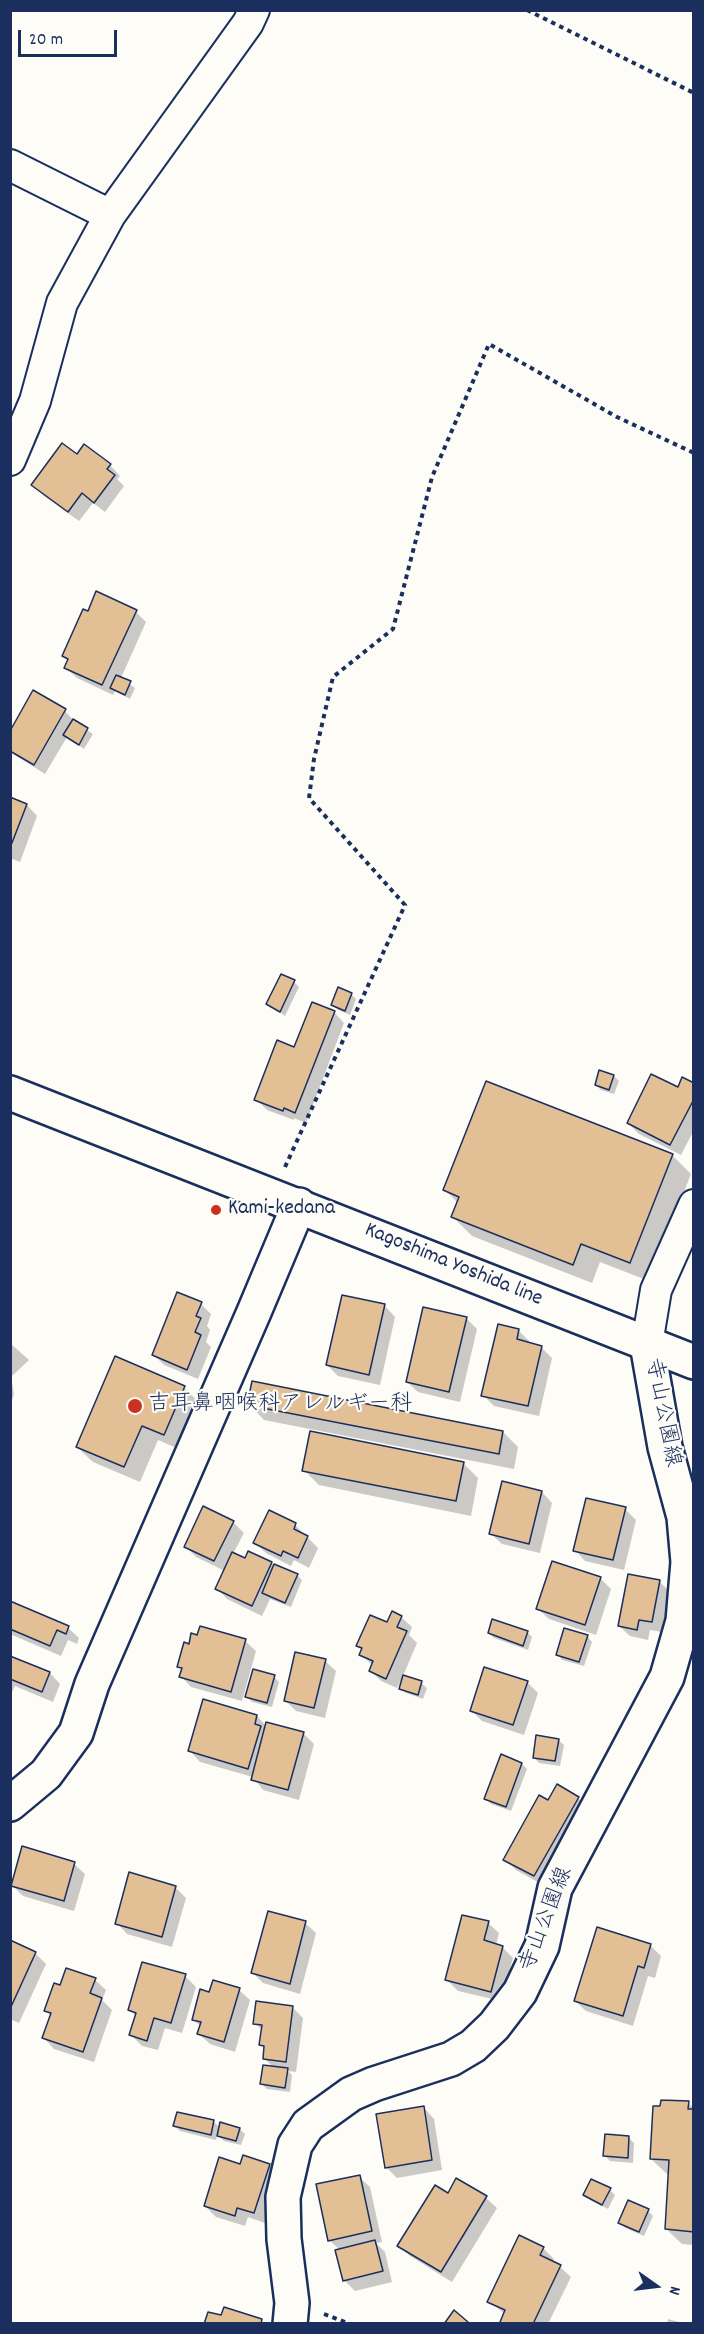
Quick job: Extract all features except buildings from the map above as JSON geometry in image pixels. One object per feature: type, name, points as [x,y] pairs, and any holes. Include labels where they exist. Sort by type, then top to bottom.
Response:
[{"type":"main road","name":"Kagoshima Yoshida line","points":[[10,1093],[693,1362]]},
{"type":"main road","points":[[10,1804],[46,1774],[76,1733],[92,1684],[254,1312],[286,1200]]},
{"type":"main road","name":"寺山公園線","points":[[290,2324],[292,2303],[284,2239],[283,2197],[295,2145],[308,2125],[351,2094],[451,2059],[473,2046],[494,2026],[520,1992],[542,1946],[555,1888],[667,1677],[683,1621],[688,1562],[684,1517],[665,1447],[647,1344]]},
{"type":"street","points":[[10,460],[35,401],[62,303],[110,215],[248,23],[254,10]]},
{"type":"street","points":[[10,165],[110,215]]},
{"type":"street","points":[[647,1344],[656,1290],[693,1205]]},
{"type":"path","points":[[527,10],[693,93]]},
{"type":"path","points":[[286,1200],[405,905],[309,798],[314,759],[333,677],[393,629],[432,477],[489,344],[617,417],[693,453]]},
{"type":"place","name":"Kami-kedana","points":[[216,1210]]},
{"type":"place","name":"吉耳鼻咽喉科アレルギー科","points":[[135,1406]]}]
